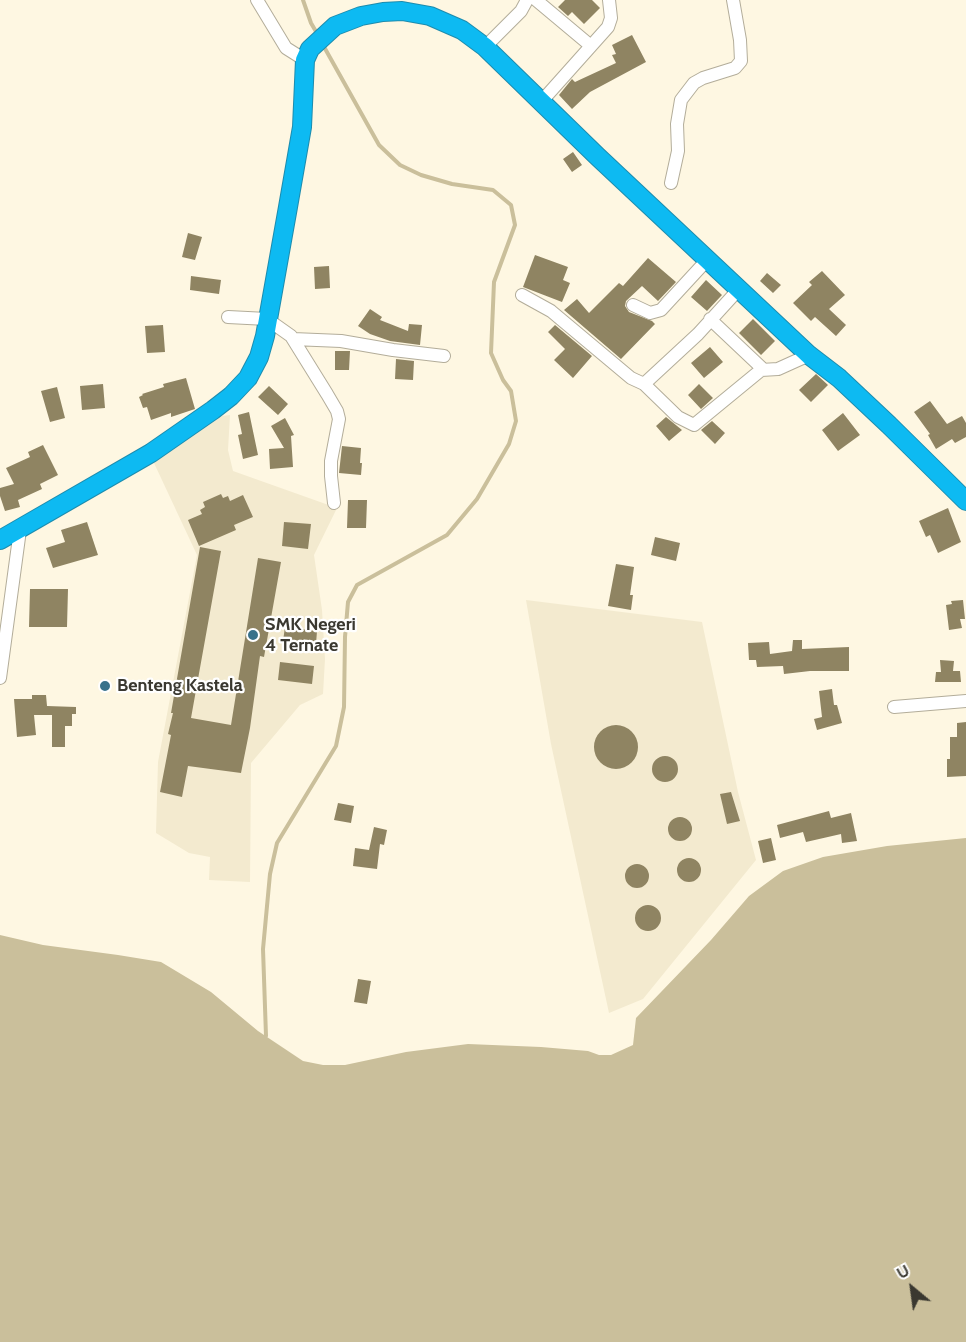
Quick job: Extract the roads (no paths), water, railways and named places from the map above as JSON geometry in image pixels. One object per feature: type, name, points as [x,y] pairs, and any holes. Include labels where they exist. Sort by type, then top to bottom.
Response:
[{"type":"highway","points":[[0,540],[151,453],[231,396],[252,371],[265,336],[302,127],[307,55],[325,34],[341,23],[361,16],[402,11],[430,16],[446,22],[462,30],[485,47],[808,355],[839,378],[966,501]]},
{"type":"street","points":[[257,0],[286,48],[307,55]]},
{"type":"street","points":[[485,47],[521,11],[527,0]]},
{"type":"street","points":[[536,0],[591,46]]},
{"type":"street","points":[[541,102],[610,22],[609,0]]},
{"type":"street","points":[[671,183],[678,151],[677,124],[681,100],[694,83],[735,68],[741,61],[733,0]]},
{"type":"street","points":[[633,305],[650,313],[661,310],[708,259]]},
{"type":"street","points":[[644,384],[698,334],[739,289]]},
{"type":"street","points":[[522,295],[551,311],[631,378],[644,384],[687,424],[694,425],[764,370],[778,369],[808,355]]},
{"type":"street","points":[[228,317],[267,319],[293,339],[337,411],[338,429],[333,448],[331,476],[334,502]]},
{"type":"street","points":[[710,319],[764,370]]},
{"type":"street","points":[[293,339],[341,341],[444,356]]},
{"type":"street","points":[[0,678],[20,530]]},
{"type":"street","points":[[894,707],[966,701]]},
{"type":"waterway","points":[[303,0],[318,35]]},
{"type":"waterway","points":[[266,1036],[263,949],[270,874],[277,843],[336,746],[344,707],[348,602],[357,585],[447,535],[477,499],[509,444],[516,421],[511,391],[503,380],[491,353],[494,282],[515,225],[511,205],[493,190],[452,184],[421,175],[400,165],[379,145],[323,45]]},
{"type":"place","name":"SMK Negeri 4 Ternate","points":[[253,635]]},
{"type":"place","name":"Benteng Kastela","points":[[105,686]]}]
